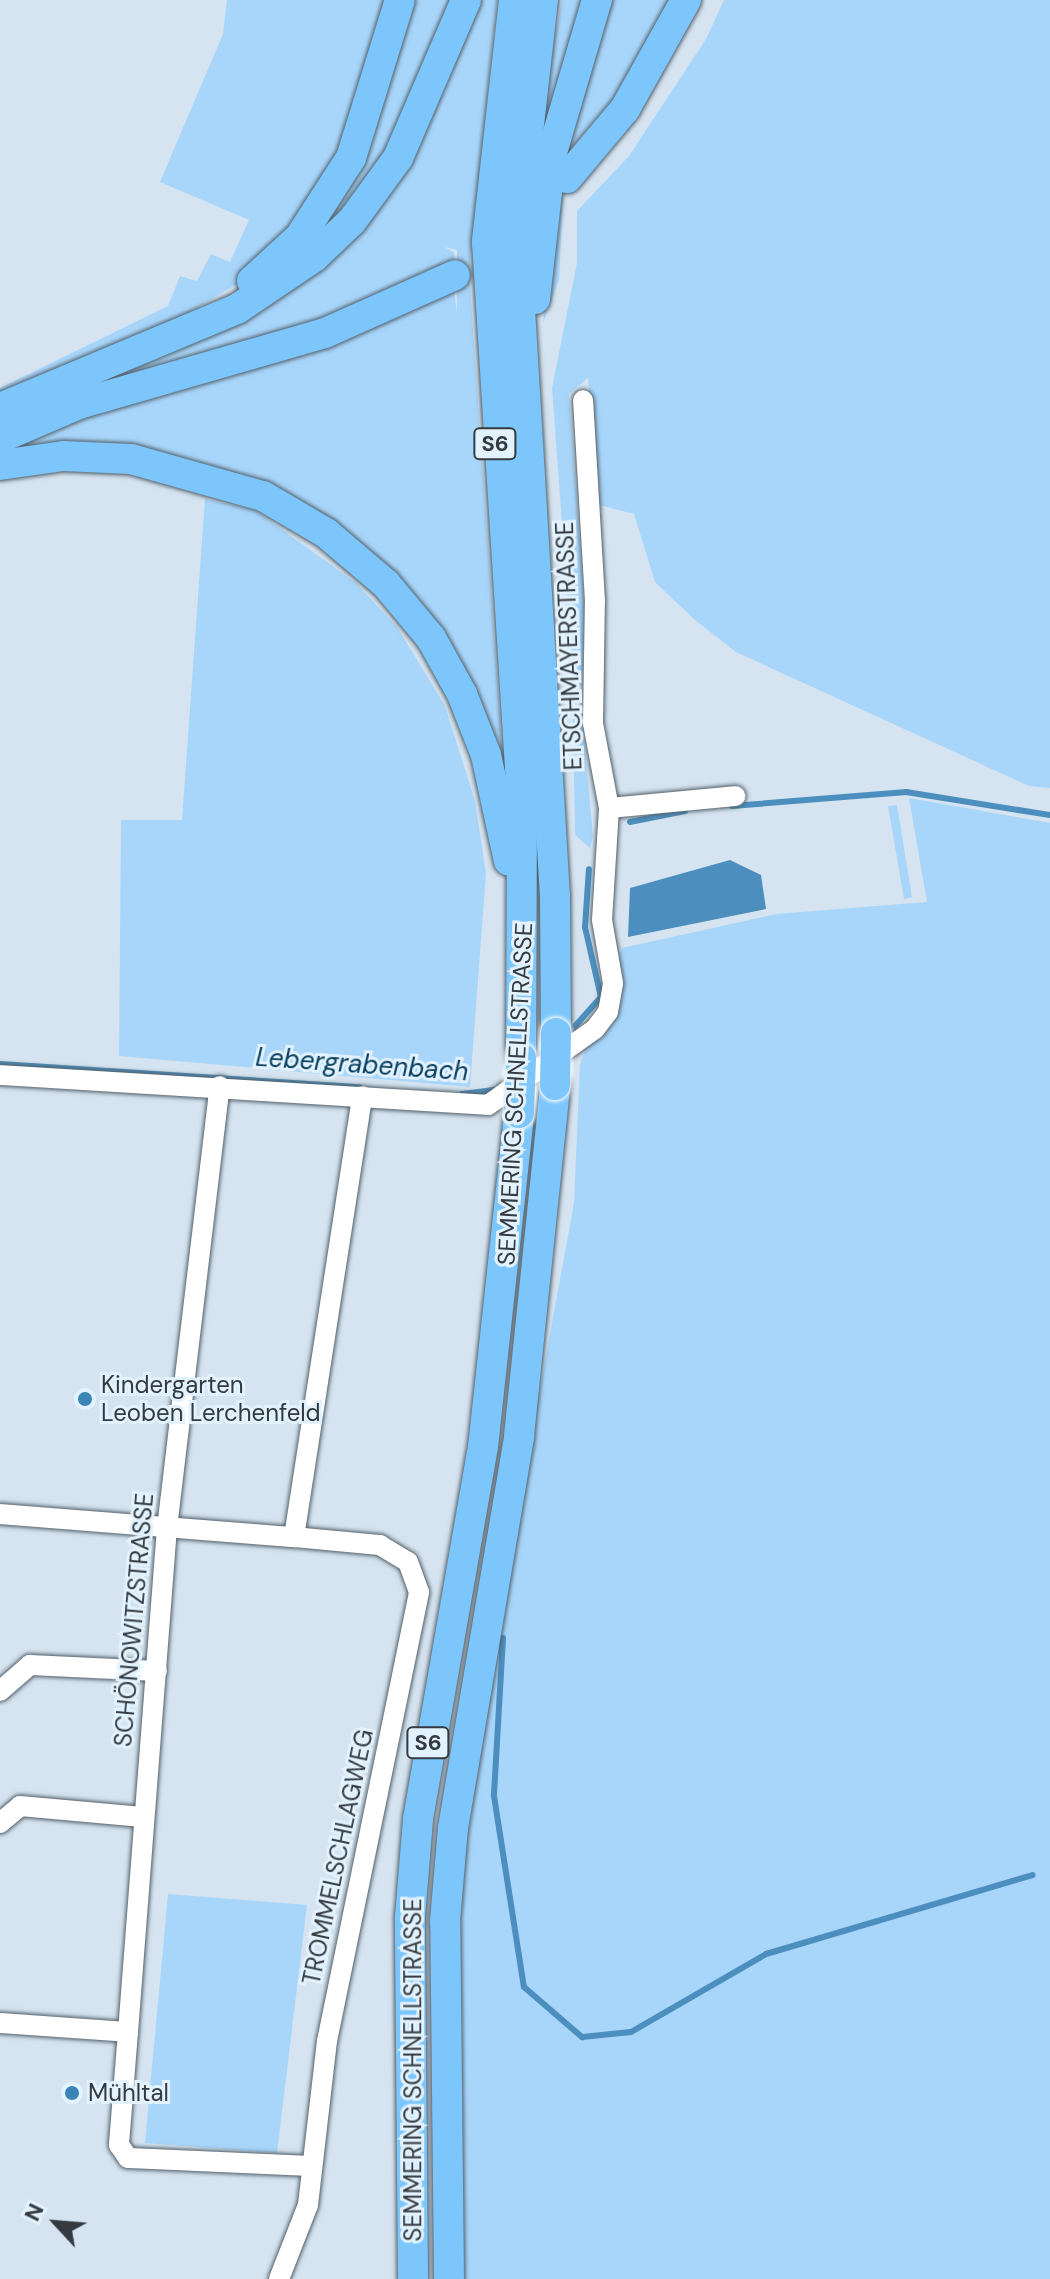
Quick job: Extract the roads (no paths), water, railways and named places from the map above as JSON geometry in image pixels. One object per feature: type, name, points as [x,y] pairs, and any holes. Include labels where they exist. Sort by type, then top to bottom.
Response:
[{"type":"highway","points":[[171,335],[269,268],[326,202],[372,108],[400,0]]},
{"type":"highway","points":[[0,408],[171,335],[284,280],[352,221],[424,109],[466,0]]},
{"type":"highway","name":"SEMMERING SCHNELLSTRASSE","points":[[413,2279],[410,1917],[418,1819],[483,1447],[519,1113],[525,889],[487,242],[514,0]]},
{"type":"highway","name":"SEMMERING SCHNELLSTRASSE","points":[[449,2279],[445,1936],[453,1828],[523,1407],[555,1085],[554,866],[518,362],[525,116],[543,0]]},
{"type":"highway","points":[[518,362],[534,319],[551,156],[597,0]]},
{"type":"highway","points":[[567,178],[625,109],[686,0]]},
{"type":"highway","points":[[0,438],[79,404],[325,333],[455,275]]},
{"type":"highway","points":[[0,465],[131,459],[263,496],[326,533],[386,584],[431,638],[462,694],[486,755],[507,858],[525,889]]},
{"type":"street","name":"ETSCHMAYERSTRASSE","points":[[0,1075],[496,1103],[595,1029],[612,997],[602,920],[609,808],[593,723],[595,601],[583,400]]},
{"type":"street","points":[[609,808],[735,796]]},
{"type":"street","name":"SCHÖNOWITZSTRASSE","points":[[220,1086],[167,1528],[119,2145],[128,2158],[312,2166]]},
{"type":"street","points":[[294,1537],[323,1386],[362,1096]]},
{"type":"street","name":"TROMMELSCHLAGWEG","points":[[0,1514],[380,1545],[408,1562],[419,1592],[327,2041],[308,2205],[279,2279]]},
{"type":"street","points":[[0,1691],[30,1665],[157,1671]]},
{"type":"street","points":[[0,1823],[20,1806],[143,1817]]},
{"type":"street","points":[[0,2023],[128,2032]]},
{"type":"waterway","name":"Lebergrabenbach","points":[[732,806],[906,792],[1050,815]]},
{"type":"waterway","name":"Lebergrabenbach","points":[[630,822],[685,811]]},
{"type":"waterway","name":"Lebergrabenbach","points":[[567,1035],[601,997],[585,927],[589,869]]},
{"type":"waterway","name":"Lebergrabenbach","points":[[0,1064],[359,1087]]},
{"type":"waterway","name":"Lebergrabenbach","points":[[462,1094],[494,1090]]},
{"type":"waterway","points":[[503,1638],[494,1796],[524,1987],[582,2037],[631,2032],[766,1954],[1033,1875]]},
{"type":"place","name":"Kindergarten Leoben Lerchenfeld","points":[[85,1399]]},
{"type":"place","name":"Mühltal","points":[[72,2093]]}]
